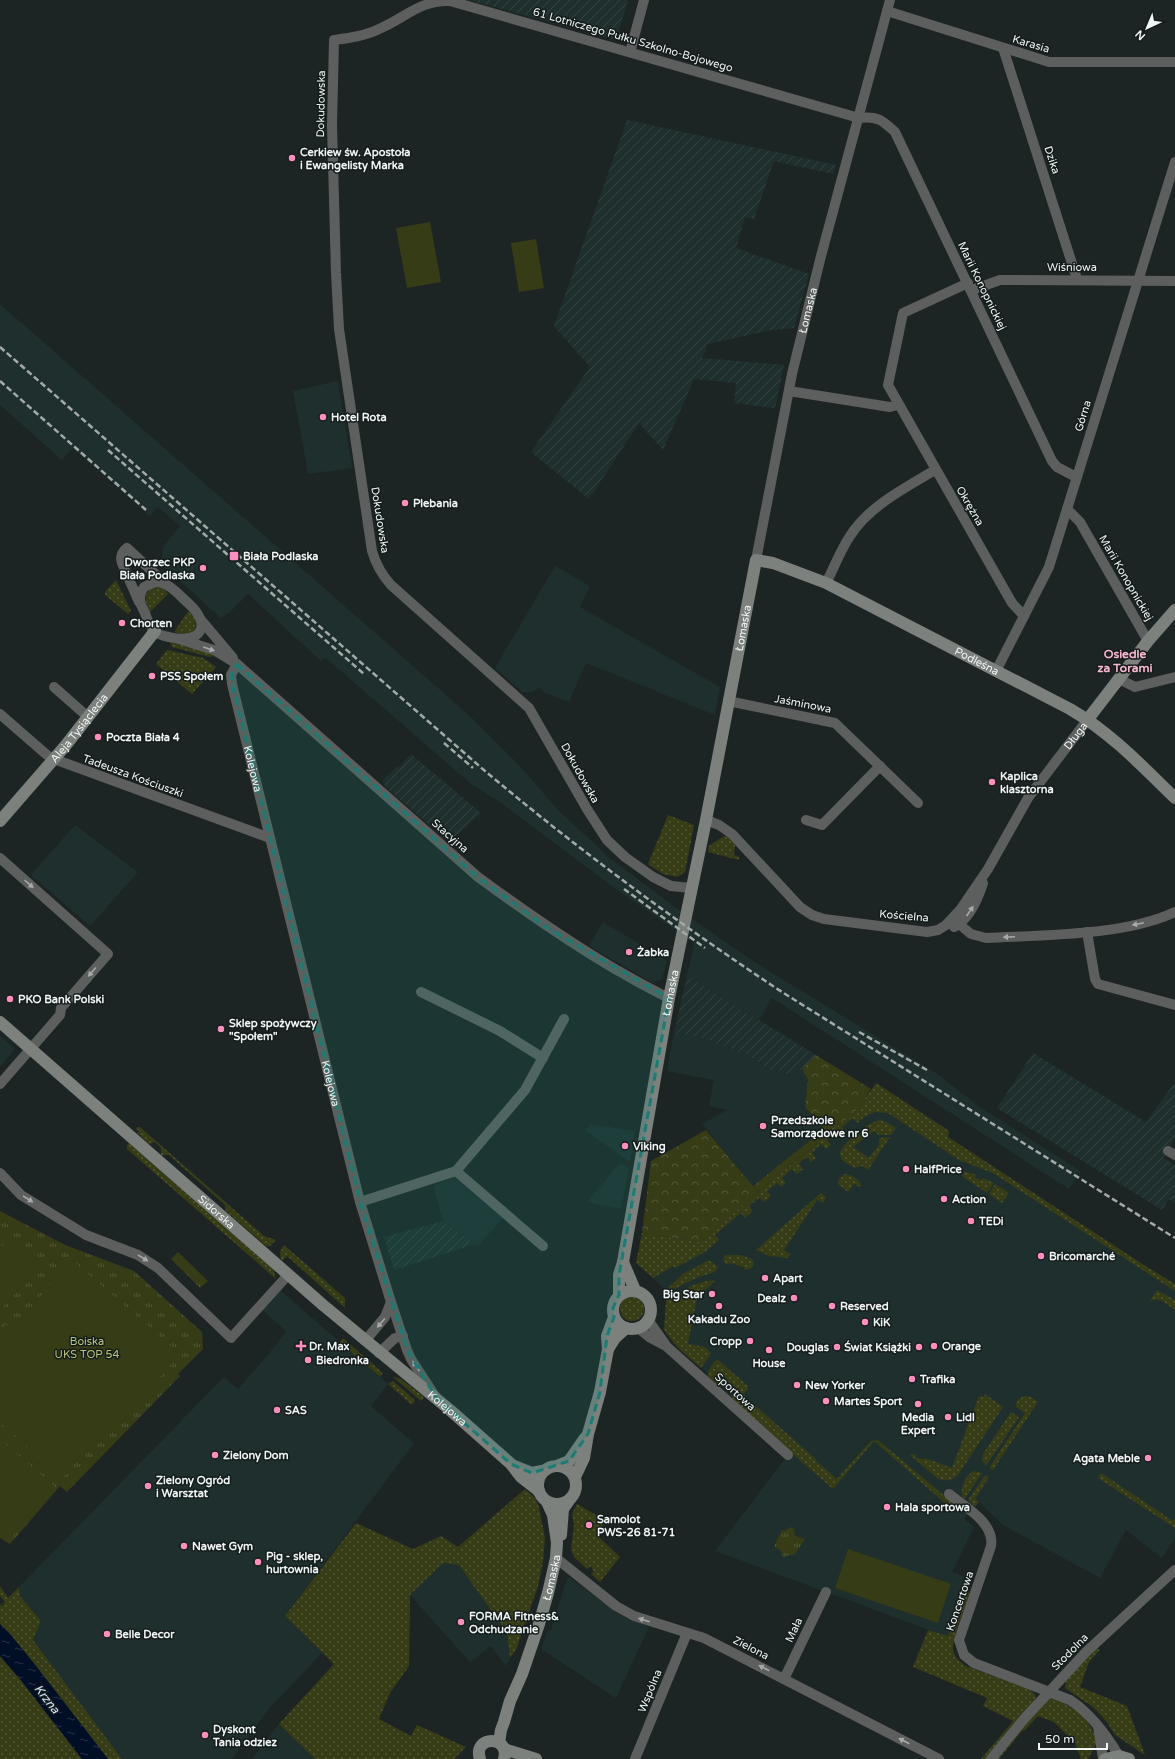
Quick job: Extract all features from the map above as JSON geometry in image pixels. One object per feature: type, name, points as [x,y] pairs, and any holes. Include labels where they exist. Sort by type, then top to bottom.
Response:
[{"type":"street","points":[[630,52],[644,0]]},
{"type":"street","name":"Łomaska","points":[[619,1295],[619,1275],[623,1262],[669,998],[706,820],[789,391],[821,256],[890,0]]},
{"type":"street","name":"61 Lotniczego Pułku Szkolno-Bojowego","points":[[334,40],[359,36],[379,29],[427,3],[450,1],[859,118]]},
{"type":"street","name":"Karasia","points":[[887,11],[1049,62],[1175,62]]},
{"type":"street","name":"Dokudowska","points":[[334,40],[333,132],[336,273],[339,329],[371,544],[375,562],[380,572],[391,585],[529,708],[586,809],[607,840],[625,857],[653,877],[671,886],[691,888]]},
{"type":"street","name":"Dzika","points":[[1003,48],[1078,279]]},
{"type":"street","name":"Marii Konopnickiej","points":[[859,118],[872,116],[884,122],[895,132],[1052,461],[1057,467],[1076,477]]},
{"type":"street","name":"Górna","points":[[996,671],[1049,567],[1175,162]]},
{"type":"street","name":"Wiśniowa","points":[[970,287],[1000,280],[1078,279],[1175,281]]},
{"type":"street","name":"Okrężna","points":[[970,287],[903,313],[888,385],[1012,603],[1024,616]]},
{"type":"street","points":[[789,391],[890,407],[898,405]]},
{"type":"street","points":[[826,584],[850,536],[866,518],[879,506],[935,470]]},
{"type":"street","name":"Marii Konopnickiej","points":[[1067,509],[1080,522],[1148,641]]},
{"type":"street","points":[[127,548],[167,585],[195,609],[201,620],[201,629],[197,635],[188,640],[155,632],[140,604],[122,563],[121,556],[125,549],[127,548]]},
{"type":"street","name":"Podleśna","points":[[756,560],[773,563],[826,584],[1088,719],[1122,747],[1175,798]]},
{"type":"street","points":[[140,604],[141,592],[148,584],[159,582],[167,585]]},
{"type":"street","name":"Długa","points":[[956,922],[1028,798],[1148,641],[1175,610]]},
{"type":"street","name":"Stacyjna","points":[[201,620],[237,664]]},
{"type":"street","name":"Aleja Tysiąclecia","points":[[0,821],[54,759],[155,632]]},
{"type":"street","name":"Stacyjna","points":[[179,639],[214,650],[237,664],[478,877],[548,928],[654,992],[669,998]]},
{"type":"street","name":"Kolejowa","points":[[237,664],[232,672],[231,679],[270,838],[360,1202],[403,1336],[412,1359],[437,1399],[511,1464],[521,1477],[539,1491]]},
{"type":"street","points":[[1119,679],[1135,687],[1175,677]]},
{"type":"street","points":[[54,687],[88,717]]},
{"type":"street","name":"Jaśminowa","points":[[728,702],[835,722],[918,803]]},
{"type":"street","name":"Tadeusza Kościuszki","points":[[0,714],[47,755],[54,759],[270,838]]},
{"type":"street","points":[[806,820],[822,825],[880,766]]},
{"type":"street","name":"Kościelna","points":[[706,820],[720,825],[732,834],[800,907],[812,915],[824,919],[927,932],[950,929],[956,922]]},
{"type":"street","points":[[0,858],[108,954],[61,1008],[60,1015],[0,1084]]},
{"type":"street","points":[[956,922],[971,934],[986,938],[1087,932],[1150,921],[1175,912]]},
{"type":"street","points":[[1087,932],[1095,979],[1098,984],[1175,1005]]},
{"type":"street","points":[[421,992],[500,1031],[543,1058]]},
{"type":"street","points":[[360,1202],[456,1171],[525,1090],[564,1019]]},
{"type":"street","name":"Sidorska","points":[[0,1022],[288,1275],[379,1353],[437,1399]]},
{"type":"street","points":[[456,1171],[543,1246]]},
{"type":"street","points":[[0,1173],[21,1195],[86,1235],[138,1255],[158,1268],[231,1338],[288,1275]]},
{"type":"street","points":[[623,1262],[635,1290]]},
{"type":"street","points":[[635,1290],[642,1293],[650,1303],[652,1312],[648,1320],[632,1328],[619,1324],[614,1318],[613,1308],[619,1295],[626,1291],[635,1290]]},
{"type":"street","points":[[366,1341],[385,1318],[391,1302]]},
{"type":"street","name":"Łomaska","points":[[557,1543],[562,1530],[563,1509],[576,1489],[575,1477],[584,1458],[588,1434],[600,1392],[608,1350],[607,1336],[614,1318]]},
{"type":"street","name":"Sportowa","points":[[648,1320],[666,1346],[788,1455]]},
{"type":"street","name":"Łomaska","points":[[608,1350],[615,1338],[632,1328]]},
{"type":"street","name":"Sportowa","points":[[632,1328],[666,1346]]},
{"type":"street","points":[[379,1353],[396,1338],[403,1336]]},
{"type":"street","name":"Łomaska","points":[[542,1471],[547,1467],[566,1464],[573,1457],[588,1434]]},
{"type":"street","name":"Kolejowa","points":[[511,1464],[532,1473],[542,1471]]},
{"type":"street","points":[[559,1465],[569,1469],[575,1477]]},
{"type":"street","points":[[539,1491],[538,1481],[542,1471]]},
{"type":"street","name":"Łomaska","points":[[502,1750],[501,1730],[510,1701],[522,1674],[539,1624],[556,1558],[557,1543],[553,1515],[547,1502],[539,1491]]},
{"type":"street","name":"Koncertowa","points":[[949,1494],[984,1524],[992,1536],[991,1546],[959,1640],[961,1650],[964,1655],[974,1663],[1070,1700],[1079,1706],[1097,1724],[1124,1757]]},
{"type":"street","points":[[547,1502],[560,1504],[570,1499]]},
{"type":"street","name":"Zielona","points":[[556,1558],[616,1606],[626,1612],[634,1616],[704,1638],[939,1759]]},
{"type":"street","name":"Stodolna","points":[[990,1759],[1049,1691],[1086,1652],[1175,1570]]},
{"type":"street","name":"Mała","points":[[784,1679],[826,1592]]},
{"type":"street","name":"Wspólna","points":[[635,1759],[687,1633]]},
{"type":"street","name":"Łomaska","points":[[470,1759],[481,1750],[497,1719],[510,1701]]},
{"type":"street","points":[[1097,1724],[1104,1759],[1124,1757]]},
{"type":"street","points":[[481,1750],[494,1740],[502,1750],[536,1759]]},
{"type":"highlighted area","points":[[237,664],[478,877],[548,928],[669,998],[619,1275],[619,1295],[613,1308],[614,1317],[607,1336],[600,1392],[588,1434],[569,1461],[532,1473],[511,1464],[437,1399],[407,1350],[360,1202],[232,684],[231,675]]},
{"type":"shaded area","points":[[468,0],[628,0],[616,40]]},
{"type":"shaded area","points":[[627,120],[836,165],[833,174],[774,161],[754,219],[745,217],[736,248],[809,274],[794,328],[771,330],[708,344],[702,358],[784,365],[775,408],[734,403],[736,383],[694,379],[663,450],[639,423],[589,499],[531,452],[590,367],[554,326]]},
{"type":"shaded area","points":[[0,304],[471,717],[519,765],[557,809],[611,859],[679,910],[759,965],[936,1073],[981,1108],[1081,1171],[1069,1189],[772,998],[759,1020],[687,976],[694,943],[613,887],[500,802],[471,784],[325,657],[321,661],[248,594],[229,613],[221,618],[161,564],[163,547],[180,526],[158,507],[150,516],[73,448],[62,460],[0,405]]},
{"type":"shaded area","points":[[338,381],[352,468],[308,474],[293,391]]},
{"type":"shaded area","points":[[555,566],[590,586],[580,607],[720,687],[715,715],[586,663],[569,702],[545,693],[539,687],[533,692],[522,692],[495,668]]},
{"type":"shaded area","points":[[411,754],[481,813],[449,842],[386,787],[382,781],[398,766],[400,767]]},
{"type":"shaded area","points":[[75,825],[138,872],[90,926],[31,875]]},
{"type":"shaded area","points":[[603,922],[667,961],[662,979],[653,983],[589,946]]},
{"type":"shaded area","points":[[687,976],[816,1055],[802,1069],[790,1075],[776,1070],[774,1072],[745,1054],[702,1038],[674,1033]]},
{"type":"shaded area","name":"Przedszkole Samorządowe nr 6","points":[[674,1033],[702,1037],[745,1054],[773,1071],[776,1070],[790,1075],[802,1069],[808,1080],[805,1107],[824,1129],[753,1186],[702,1124],[727,1110],[709,1106],[714,1080],[667,1071]]},
{"type":"shaded area","points":[[0,1036],[15,1049],[0,1067]]},
{"type":"shaded area","points":[[1033,1053],[1146,1122],[1175,1082],[1175,1137],[1163,1158],[1175,1165],[1175,1203],[1169,1199],[1162,1210],[997,1108]]},
{"type":"shaded area","points":[[876,1083],[949,1131],[948,1137],[1175,1284],[1175,1538],[1162,1558],[1126,1530],[1100,1578],[1003,1525],[979,1502],[964,1519],[974,1527],[952,1572],[968,1579],[948,1637],[715,1551],[790,1452],[706,1379],[708,1374],[677,1347],[664,1330],[666,1297],[669,1293],[636,1263],[642,1233],[701,1242],[858,1109]]},
{"type":"shaded area","points":[[590,1124],[635,1131],[630,1162],[586,1131]]},
{"type":"shaded area","points":[[620,1163],[629,1168],[621,1209],[587,1202]]},
{"type":"shaded area","points":[[455,1176],[503,1218],[478,1246],[443,1221],[433,1186]]},
{"type":"shaded area","points":[[443,1221],[475,1244],[394,1270],[384,1237]]},
{"type":"shaded area","points":[[280,1290],[388,1384],[371,1406],[414,1443],[285,1616],[322,1653],[268,1710],[232,1759],[122,1759],[33,1640],[41,1621],[20,1596],[19,1587],[224,1377],[238,1389],[276,1345],[286,1331],[262,1310]]},
{"type":"shaded area","points":[[443,1563],[459,1565],[507,1633],[510,1658],[506,1666],[491,1646],[470,1662],[410,1595]]},
{"type":"shaded area","points":[[569,1577],[622,1616],[649,1627],[616,1698],[541,1649],[547,1632],[551,1630],[567,1578]]},
{"type":"shaded area","points":[[279,1724],[315,1759],[252,1759]]},
{"type":"green space","points":[[430,222],[441,282],[407,288],[396,228]]},
{"type":"green space","points":[[536,239],[544,288],[519,292],[511,243]]},
{"type":"green space","points":[[116,580],[131,611],[128,614],[105,595],[105,592]]},
{"type":"green space","points":[[156,587],[164,589],[168,594],[150,612],[146,604],[146,594],[148,591]]},
{"type":"green space","points":[[188,611],[195,618],[196,624],[193,631],[188,634],[174,632]]},
{"type":"green space","points":[[170,642],[206,650],[214,656],[210,657],[172,647]]},
{"type":"green space","points":[[167,650],[203,658],[216,667],[192,694],[156,664]]},
{"type":"green space","points":[[668,815],[694,825],[685,872],[677,877],[663,874],[648,864]]},
{"type":"green space","points":[[724,836],[728,837],[735,845],[734,855],[739,857],[739,860],[708,852],[709,846]]},
{"type":"green space","points":[[816,1055],[871,1089],[858,1109],[758,1192],[701,1242],[642,1233],[651,1161],[706,1130],[753,1186],[824,1129],[805,1107],[808,1080],[802,1069]]},
{"type":"green space","points":[[876,1083],[949,1131],[948,1137],[1175,1284],[1175,1291],[993,1173],[959,1160],[888,1113],[875,1112],[864,1117],[857,1123],[853,1118],[842,1127],[847,1132],[842,1136],[837,1131],[827,1140],[831,1145],[826,1149],[821,1144],[812,1153],[816,1158],[811,1162],[807,1157],[799,1163],[803,1169],[797,1174],[792,1169],[782,1178],[786,1183],[781,1187],[777,1183],[767,1191],[771,1196],[764,1202],[759,1198],[749,1206],[753,1211],[745,1218],[741,1213],[715,1235],[719,1240],[705,1252],[675,1268],[673,1266],[653,1278],[636,1263],[642,1233],[701,1242],[758,1192],[858,1109]]},
{"type":"green space","points":[[880,1120],[896,1128],[891,1135],[879,1135],[874,1131],[853,1147],[869,1158],[879,1145],[879,1138],[890,1137],[868,1170],[862,1166],[854,1168],[842,1160],[840,1154],[845,1144],[869,1125]]},
{"type":"green space","points":[[137,1127],[140,1127],[264,1236],[276,1240],[270,1246],[266,1246],[226,1211],[225,1205],[169,1155],[161,1155],[161,1148],[155,1142],[149,1144],[137,1133],[139,1131],[136,1129]]},
{"type":"green space","points":[[129,1143],[273,1269],[276,1279],[127,1149],[127,1145]]},
{"type":"green space","points":[[965,1171],[976,1175],[975,1178],[982,1180],[983,1178],[994,1183],[987,1193],[962,1176]]},
{"type":"green space","points":[[844,1174],[854,1177],[860,1183],[860,1187],[854,1184],[848,1192],[838,1184],[839,1179]]},
{"type":"green space","points":[[995,1184],[1009,1193],[1002,1203],[989,1194]]},
{"type":"green space","points":[[821,1193],[826,1197],[823,1203],[817,1200],[784,1250],[790,1254],[788,1258],[770,1256],[756,1250]]},
{"type":"green space","name":"Boiska UKS TOP 54","points":[[0,1211],[65,1245],[134,1271],[202,1332],[203,1349],[178,1374],[180,1376],[67,1492],[60,1486],[10,1544],[0,1538]]},
{"type":"green space","points":[[12,1236],[42,1264],[0,1310],[0,1248]]},
{"type":"green space","points":[[284,1245],[345,1298],[345,1308],[287,1256],[282,1261],[281,1260],[280,1252]]},
{"type":"green space","points":[[178,1252],[208,1281],[200,1288],[171,1259]]},
{"type":"green space","points":[[726,1255],[741,1255],[752,1259],[754,1264],[752,1268],[745,1270],[744,1267],[730,1263],[728,1265],[723,1261]]},
{"type":"green space","points":[[72,1260],[180,1354],[120,1423],[114,1419],[63,1477],[0,1423],[0,1331],[6,1324],[12,1329]]},
{"type":"green space","points":[[709,1260],[718,1267],[715,1272],[696,1278],[668,1292],[666,1290],[683,1274]]},
{"type":"green space","points":[[714,1280],[714,1282],[697,1297],[688,1344],[705,1347],[711,1353],[701,1368],[677,1347],[664,1330],[666,1301],[688,1287]]},
{"type":"green space","points":[[1157,1290],[1175,1300],[1175,1310],[1159,1300],[1152,1300],[1149,1302]]},
{"type":"green space","points":[[632,1297],[641,1300],[644,1309],[641,1318],[632,1321],[623,1318],[620,1309],[623,1300]]},
{"type":"green space","points":[[343,1338],[383,1373],[380,1377],[340,1342]]},
{"type":"green space","points":[[717,1359],[748,1386],[748,1389],[743,1395],[837,1479],[871,1441],[878,1440],[959,1508],[955,1512],[874,1441],[833,1489],[729,1399],[737,1390],[726,1380],[718,1389],[706,1379],[710,1368]]},
{"type":"green space","points":[[393,1377],[401,1379],[424,1397],[421,1401]]},
{"type":"green space","points":[[393,1381],[415,1400],[412,1405],[388,1384]]},
{"type":"green space","points":[[985,1394],[1003,1407],[958,1475],[953,1479],[948,1480],[937,1478],[910,1455],[913,1454],[916,1455],[915,1457],[924,1460],[925,1458],[952,1468],[979,1396],[983,1397]]},
{"type":"green space","points":[[1024,1396],[1031,1397],[1038,1402],[993,1470],[989,1468],[1025,1413],[1015,1406],[1019,1399]]},
{"type":"green space","points":[[1011,1412],[1019,1417],[986,1466],[982,1460],[983,1454]]},
{"type":"green space","points":[[0,1439],[54,1486],[10,1537],[0,1529]]},
{"type":"green space","points":[[974,1471],[982,1473],[964,1500],[962,1496],[963,1484],[968,1476]]},
{"type":"green space","points":[[1101,1473],[1173,1521],[1175,1519],[1175,1528],[1098,1478]]},
{"type":"green space","points":[[985,1475],[989,1477],[975,1499],[979,1502],[975,1507],[968,1500]]},
{"type":"green space","points":[[525,1489],[535,1498],[539,1507],[545,1538],[543,1562],[538,1586],[516,1650],[510,1658],[507,1633],[459,1565],[443,1563],[410,1595],[409,1666],[390,1693],[379,1719],[411,1736],[417,1725],[466,1747],[454,1759],[315,1759],[279,1724],[334,1664],[285,1616],[356,1523],[413,1549],[441,1536],[458,1547]]},
{"type":"green space","points":[[577,1504],[606,1521],[597,1535],[620,1557],[600,1582],[591,1574],[594,1572],[591,1566],[587,1569],[574,1557],[571,1550],[574,1525],[572,1514]]},
{"type":"green space","points":[[790,1527],[794,1529],[795,1536],[805,1539],[795,1554],[783,1557],[781,1551],[775,1547],[775,1544],[782,1530],[785,1531]]},
{"type":"green space","points":[[848,1549],[951,1584],[938,1623],[835,1588]]},
{"type":"green space","points":[[968,1579],[970,1583],[968,1592],[970,1594],[953,1644],[956,1657],[966,1666],[1028,1689],[1034,1693],[1036,1697],[1033,1703],[986,1759],[981,1759],[1013,1721],[983,1706],[987,1698],[913,1667],[928,1630],[948,1636]]},
{"type":"green space","points":[[0,1586],[8,1598],[19,1587],[20,1596],[41,1621],[33,1640],[122,1759],[108,1759],[36,1666],[0,1624],[0,1604],[2,1606],[5,1602],[0,1596]]},
{"type":"green space","points":[[1096,1648],[1100,1650],[1089,1662],[1080,1687],[1127,1706],[1145,1755],[1115,1735],[1107,1722],[1093,1707],[1065,1688],[1066,1682],[1064,1679]]},
{"type":"green space","points":[[0,1656],[20,1679],[82,1759],[0,1759]]},
{"type":"green space","points":[[1050,1697],[1073,1708],[1090,1726],[1097,1742],[1088,1759],[1081,1759],[1075,1743],[1054,1722],[1038,1716],[1025,1730],[1022,1731],[999,1759],[995,1759]]},
{"type":"water","name":"Krzna","points":[[0,1624],[36,1666],[108,1759],[82,1759],[20,1679],[0,1656]]},
{"type":"railway","points":[[0,347],[485,771],[557,830],[630,886],[782,992],[1175,1238]]},
{"type":"railway","points":[[0,381],[146,510]]},
{"type":"railway","points":[[108,450],[364,674]]},
{"type":"railway","points":[[444,743],[473,768]]},
{"type":"railway","points":[[624,889],[705,948]]},
{"type":"railway","points":[[859,1032],[927,1070]]},
{"type":"place","name":"Cerkiew św. Apostoła i Ewangelisty Marka","points":[[292,158]]},
{"type":"place","name":"Hotel Rota","points":[[323,417]]},
{"type":"place","name":"Plebania","points":[[405,503]]},
{"type":"place","name":"Biała Podlaska","points":[[234,556]]},
{"type":"place","name":"Dworzec PKP Biała Podlaska","points":[[203,568]]},
{"type":"place","name":"Chorten","points":[[122,623]]},
{"type":"place","name":"PSS Społem","points":[[152,676]]},
{"type":"place","name":"Poczta Biała 4","points":[[98,737]]},
{"type":"place","name":"Kaplica klasztorna","points":[[992,782]]},
{"type":"place","name":"Żabka","points":[[629,952]]},
{"type":"place","name":"PKO Bank Polski","points":[[10,999]]},
{"type":"place","name":"Sklep spożywczy \"Społem\"","points":[[221,1029]]},
{"type":"place","name":"Przedszkole Samorządowe nr 6","points":[[763,1126]]},
{"type":"place","name":"Viking","points":[[625,1146]]},
{"type":"place","name":"HalfPrice","points":[[906,1169]]},
{"type":"place","name":"Action","points":[[944,1199]]},
{"type":"place","name":"TEDi","points":[[971,1221]]},
{"type":"place","name":"Bricomarché","points":[[1041,1256]]},
{"type":"place","name":"Apart","points":[[765,1278]]},
{"type":"place","name":"Big Star","points":[[712,1294]]},
{"type":"place","name":"Dealz","points":[[794,1298]]},
{"type":"place","name":"Kakadu Zoo","points":[[719,1306]]},
{"type":"place","name":"Reserved","points":[[832,1306]]},
{"type":"place","name":"KiK","points":[[865,1322]]},
{"type":"place","name":"Cropp","points":[[750,1341]]},
{"type":"place","name":"Dr. Max","points":[[301,1346]]},
{"type":"place","name":"Orange","points":[[934,1346]]},
{"type":"place","name":"Douglas","points":[[837,1347]]},
{"type":"place","name":"Świat Książki","points":[[919,1347]]},
{"type":"place","name":"House","points":[[769,1350]]},
{"type":"place","name":"Biedronka","points":[[308,1360]]},
{"type":"place","name":"Trafika","points":[[912,1379]]},
{"type":"place","name":"New Yorker","points":[[797,1385]]},
{"type":"place","name":"Martes Sport","points":[[826,1401]]},
{"type":"place","name":"Media Expert","points":[[918,1404]]},
{"type":"place","name":"SAS","points":[[277,1410]]},
{"type":"place","name":"Lidl","points":[[948,1417]]},
{"type":"place","name":"Zielony Dom","points":[[215,1455]]},
{"type":"place","name":"Agata Meble","points":[[1148,1458]]},
{"type":"place","name":"Zielony Ogród i Warsztat","points":[[148,1486]]},
{"type":"place","name":"Hala sportowa","points":[[887,1507]]},
{"type":"place","name":"Samolot PWS-26 81-71","points":[[589,1525]]},
{"type":"place","name":"Nawet Gym","points":[[184,1546]]},
{"type":"place","name":"Pig - sklep, hurtownia","points":[[258,1562]]},
{"type":"place","name":"FORMA Fitness& Odchudzanie","points":[[461,1622]]},
{"type":"place","name":"Belle Decor","points":[[107,1634]]},
{"type":"place","name":"Dyskont Tania odziez","points":[[205,1735]]},
{"type":"district","name":"Osiedle za Torami","points":[[1125,661]]}]
